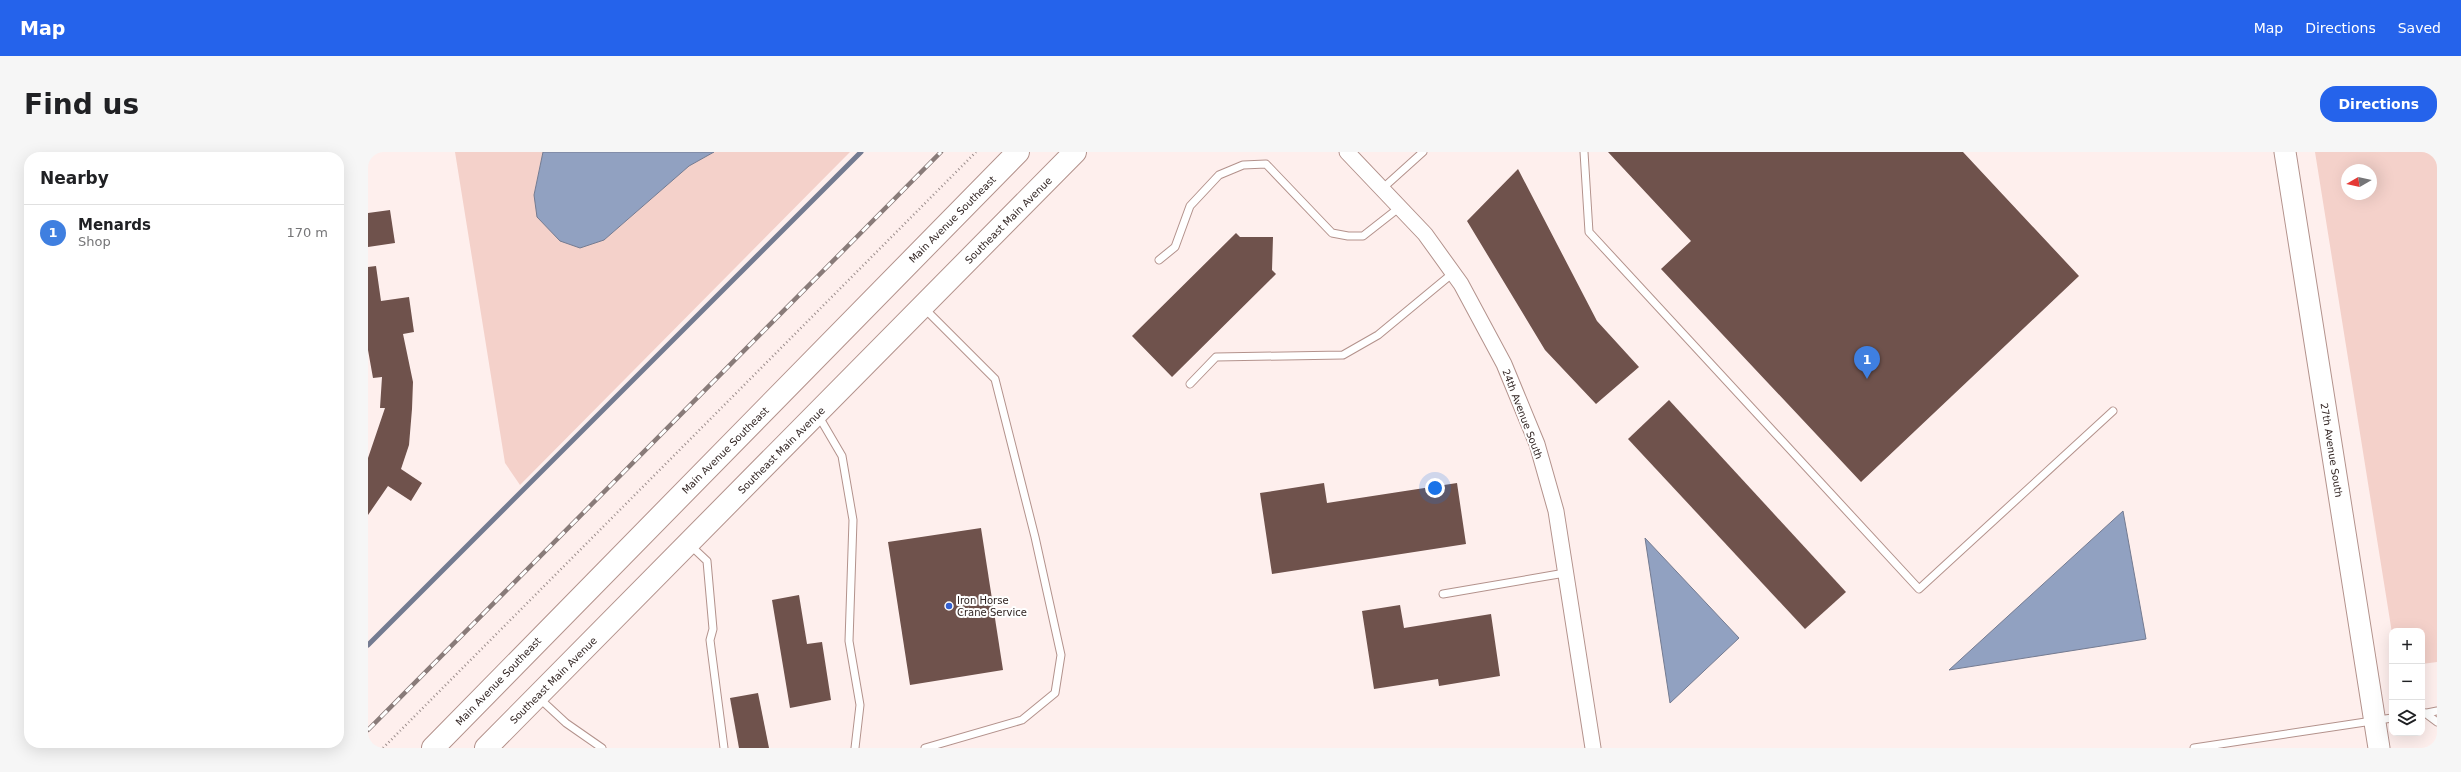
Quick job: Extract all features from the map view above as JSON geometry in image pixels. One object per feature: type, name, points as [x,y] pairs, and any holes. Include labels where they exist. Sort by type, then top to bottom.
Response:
[{"type":"main road","name":"Main Avenue Southeast","points":[[433,748],[1018,152]]},
{"type":"main road","name":"Southeast Main Avenue","points":[[486,748],[1075,152]]},
{"type":"street","name":"24th Avenue South","points":[[1348,152],[1425,234],[1453,273],[1504,364],[1537,444],[1556,511],[1593,748]]},
{"type":"street","name":"27th Avenue South","points":[[2285,152],[2383,719],[2379,748]]},
{"type":"lane","points":[[1382,188],[1423,152]]},
{"type":"lane","points":[[1584,152],[1589,232],[1919,588],[2113,411]]},
{"type":"lane","points":[[1159,260],[1175,247],[1190,206],[1219,175],[1243,165],[1266,164],[1332,233],[1348,236],[1362,236],[1400,207]]},
{"type":"lane","points":[[1190,384],[1216,357],[1343,355],[1378,335],[1453,273]]},
{"type":"lane","points":[[922,306],[995,379],[1035,537],[1061,655],[1055,693],[1022,720],[926,748]]},
{"type":"lane","points":[[817,413],[842,456],[853,520],[849,641],[860,705],[855,748]]},
{"type":"lane","points":[[688,543],[708,561],[713,628],[710,640],[724,748]]},
{"type":"lane","points":[[1443,594],[1565,573]]},
{"type":"lane","points":[[537,696],[566,723],[602,748]]},
{"type":"lane","points":[[2425,713],[2437,711]]},
{"type":"lane","points":[[2425,714],[2437,722]]},
{"type":"lane","points":[[2194,748],[2217,746],[2383,719]]},
{"type":"path","points":[[383,748],[976,152]]},
{"type":"shaded area","points":[[455,152],[543,152],[534,194],[604,240],[689,166],[714,152],[850,152],[520,485],[505,463]]},
{"type":"shaded area","points":[[2315,152],[2437,152],[2437,662],[2425,664],[2425,628],[2391,628]]},
{"type":"water","points":[[543,152],[714,152],[689,166],[604,240],[580,248],[560,241],[537,217],[534,195]]},
{"type":"water","points":[[2123,511],[2146,639],[1949,670]]},
{"type":"water","points":[[1645,538],[1739,638],[1670,703]]},
{"type":"building","points":[[1608,152],[1963,152],[2079,276],[1861,482],[1661,269],[1691,241]]},
{"type":"building","points":[[1518,169],[1597,321],[1639,367],[1596,404],[1545,350],[1467,221]]},
{"type":"building","points":[[390,210],[395,243],[368,247],[368,213]]},
{"type":"building","points":[[1236,233],[1240,237],[1273,237],[1272,270],[1276,274],[1172,377],[1132,336]]},
{"type":"building","points":[[376,266],[381,301],[409,297],[414,332],[403,334],[413,382],[412,409],[409,445],[401,469],[422,483],[411,501],[388,486],[368,515],[368,458],[385,408],[380,408],[382,377],[373,378],[368,350],[368,267]]},
{"type":"building","points":[[1669,400],[1846,592],[1805,629],[1628,439]]},
{"type":"building","points":[[1324,483],[1327,503],[1457,483],[1466,544],[1272,574],[1260,493]]},
{"type":"building","name":"Iron Horse Crane Service","points":[[981,528],[1003,670],[910,685],[888,542]]},
{"type":"building","points":[[799,595],[807,644],[822,642],[831,700],[790,708],[772,600]]},
{"type":"building","points":[[1400,605],[1404,628],[1491,614],[1500,676],[1439,686],[1438,679],[1374,689],[1362,611]]},
{"type":"building","points":[[758,693],[769,748],[739,748],[730,698]]},
{"type":"waterway","points":[[368,645],[861,152]]},
{"type":"railway","points":[[368,730],[941,152]]},
{"type":"place","name":"Menards","points":[[1867,379]]},
{"type":"place","name":"Iron Horse Crane Service","points":[[949,606]]}]
